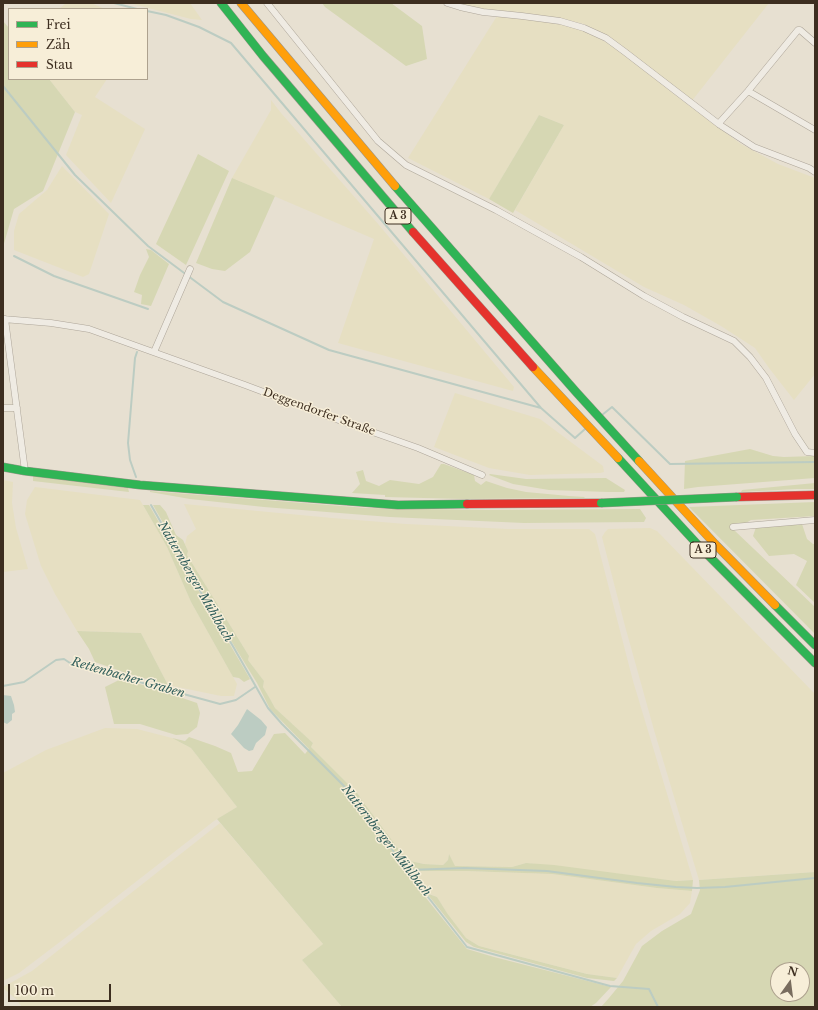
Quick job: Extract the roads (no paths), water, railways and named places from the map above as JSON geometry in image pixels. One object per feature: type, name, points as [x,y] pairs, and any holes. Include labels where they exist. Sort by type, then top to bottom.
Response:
[{"type":"main road","name":"A 3","points":[[221,3],[263,56],[406,224],[594,434],[698,544],[815,663]]},
{"type":"main road","name":"A 3","points":[[242,3],[417,212],[594,411],[713,541],[815,645]]},
{"type":"main road","points":[[3,467],[140,485],[398,505],[601,502],[815,495]]},
{"type":"street","points":[[267,3],[378,141],[406,165],[496,210],[580,257],[644,296],[734,341],[750,357],[766,378],[795,434],[807,452],[815,453]]},
{"type":"street","points":[[447,3],[483,12],[560,21],[584,28],[606,38],[720,125],[754,147],[810,168],[815,172]]},
{"type":"street","points":[[720,125],[720,122],[748,91],[798,30],[800,30],[815,43]]},
{"type":"street","points":[[748,91],[815,130]]},
{"type":"street","points":[[154,352],[188,273]]},
{"type":"street","points":[[4,319],[25,471]]},
{"type":"street","name":"Deggendorfer Straße","points":[[4,319],[51,323],[89,329],[418,448],[482,475]]},
{"type":"street","points":[[3,408],[17,408]]},
{"type":"street","points":[[733,527],[815,520]]},
{"type":"waterway","points":[[114,3],[133,8]]},
{"type":"waterway","points":[[148,11],[166,15],[199,27],[231,43],[541,408]]},
{"type":"waterway","points":[[3,86],[75,175],[148,246],[223,302],[329,350],[541,408],[575,438],[585,429]]},
{"type":"waterway","name":"Natternberger Mühlbach","points":[[14,256],[54,276],[148,309]]},
{"type":"waterway","name":"Natternberger Mühlbach","points":[[136,477],[130,460],[128,443],[135,358],[137,352]]},
{"type":"waterway","points":[[602,415],[612,407],[670,464],[815,462]]},
{"type":"waterway","name":"Natternberger Mühlbach","points":[[151,505],[268,708],[347,789],[407,870],[467,947],[610,986],[649,989],[658,1007]]},
{"type":"waterway","name":"Rettenbacher Graben","points":[[3,686],[24,682],[56,660],[64,659],[70,663],[220,704],[236,700],[255,687]]},
{"type":"waterway","points":[[408,870],[465,868],[547,871],[637,883],[697,888],[725,887],[815,878]]}]
